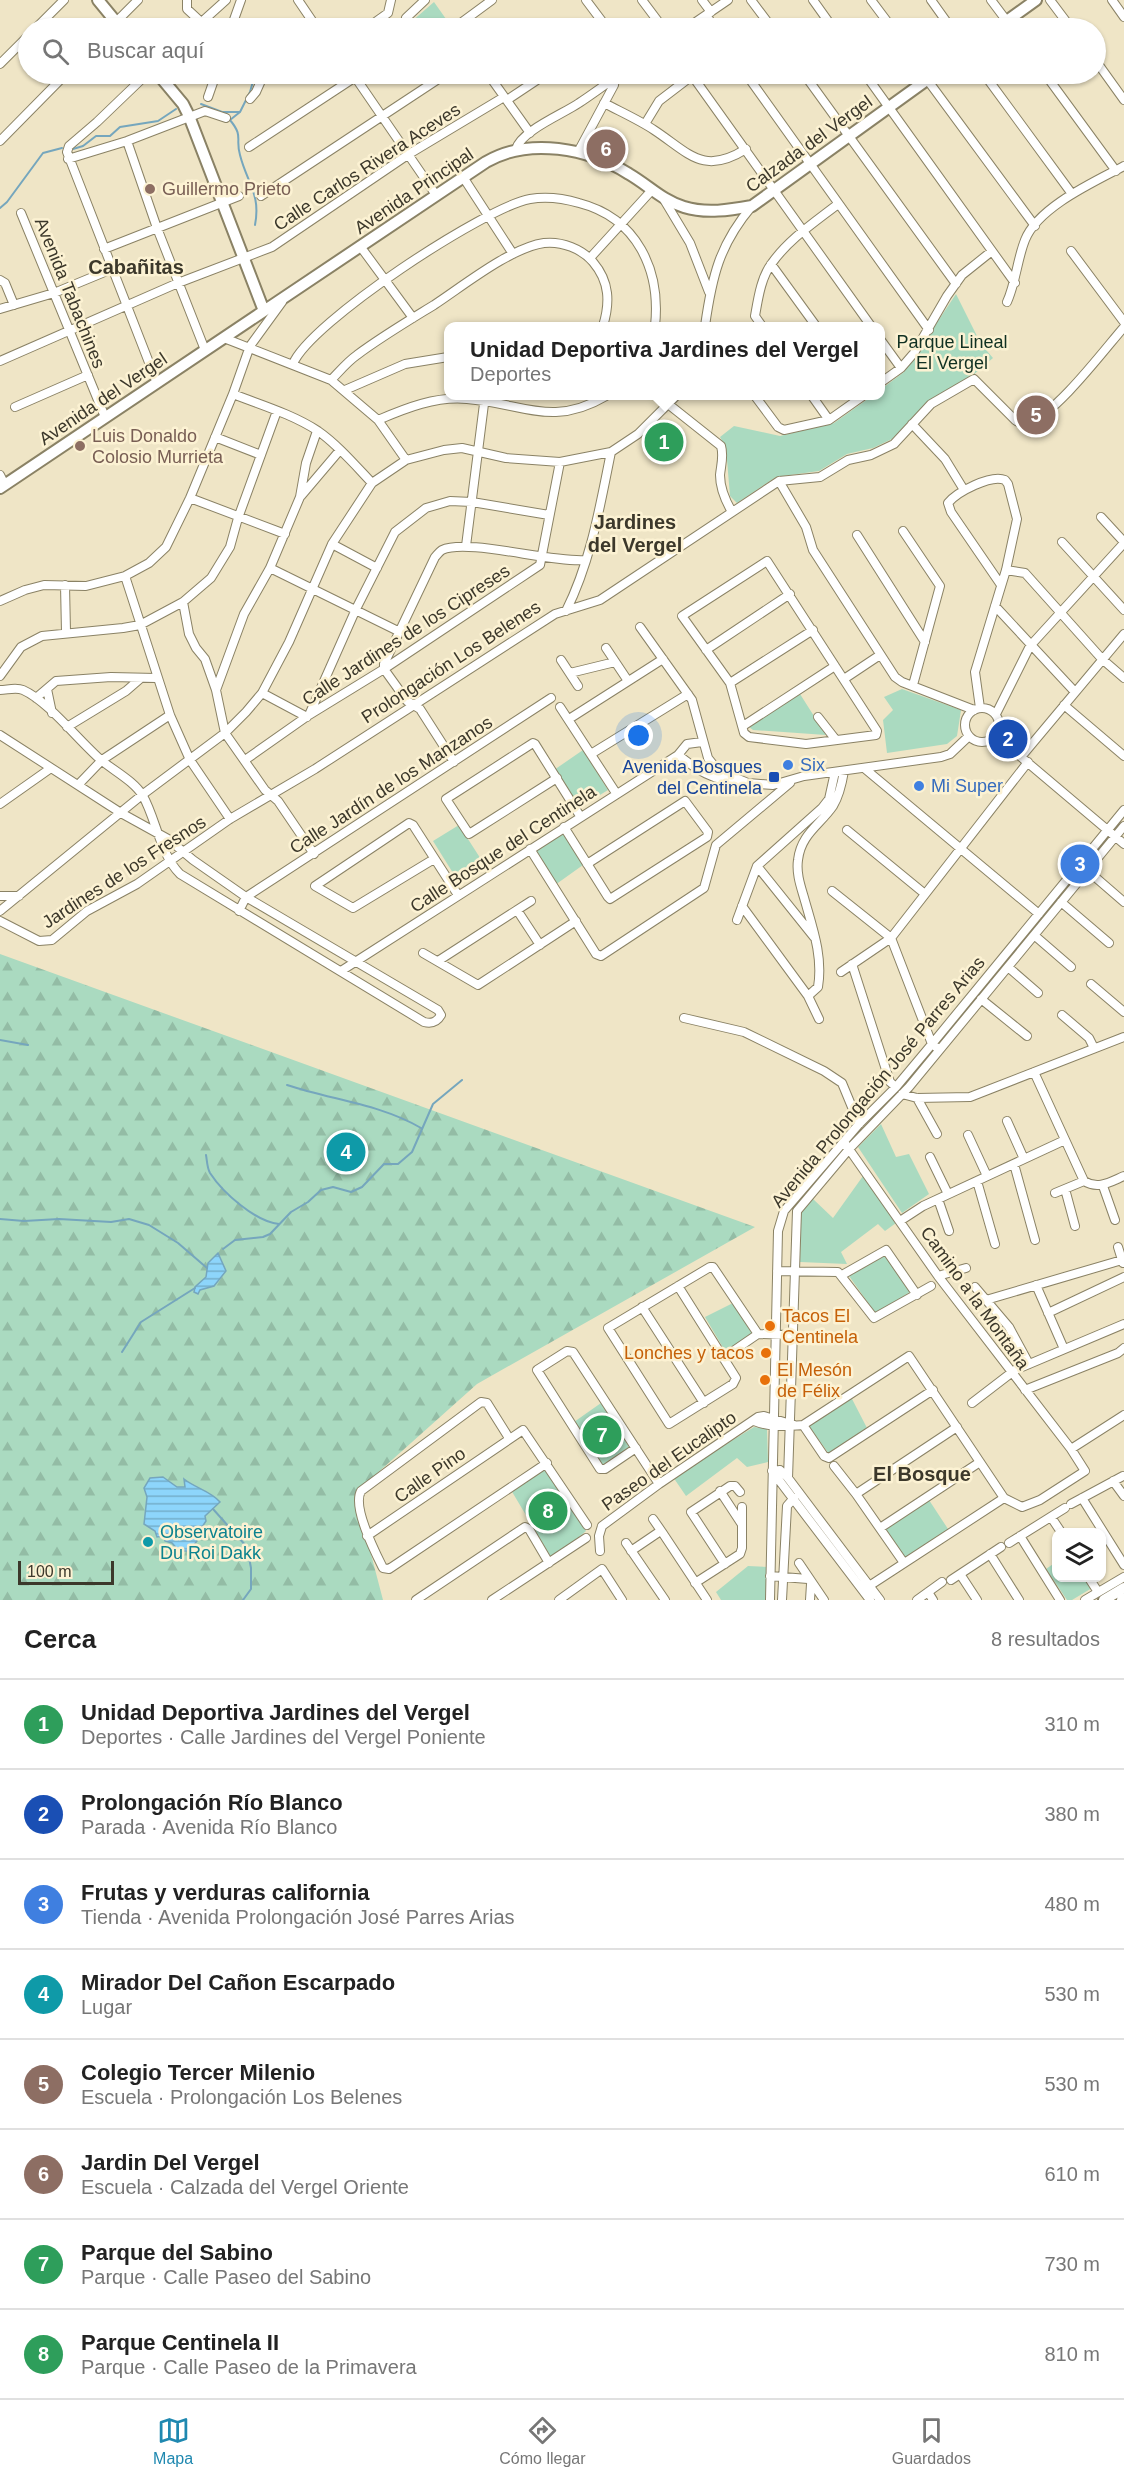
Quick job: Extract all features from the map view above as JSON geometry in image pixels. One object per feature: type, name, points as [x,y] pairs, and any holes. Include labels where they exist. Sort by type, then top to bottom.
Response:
[{"type":"street","points":[[46,18],[64,0]]},
{"type":"street","points":[[98,0],[110,18]]},
{"type":"street","points":[[123,18],[138,0]]},
{"type":"street","points":[[187,0],[187,9],[193,18]]},
{"type":"street","points":[[206,18],[226,0]]},
{"type":"street","points":[[235,18],[241,0]]},
{"type":"street","points":[[298,0],[310,18]]},
{"type":"street","points":[[406,18],[425,0]]},
{"type":"street","points":[[468,18],[492,0]]},
{"type":"street","points":[[586,0],[600,18]]},
{"type":"street","points":[[642,0],[656,18]]},
{"type":"street","points":[[702,0],[711,18]]},
{"type":"street","points":[[703,18],[728,0]]},
{"type":"street","points":[[751,0],[764,18]]},
{"type":"street","points":[[813,0],[826,18]]},
{"type":"street","points":[[871,0],[884,18]]},
{"type":"street","points":[[931,0],[944,18]]},
{"type":"street","points":[[991,0],[1004,18]]},
{"type":"street","points":[[1017,18],[1036,0]]},
{"type":"street","points":[[1050,0],[1064,18]]},
{"type":"street","points":[[1112,0],[1124,17]]},
{"type":"street","points":[[381,18],[388,13],[392,1]]},
{"type":"street","points":[[0,64],[18,46]]},
{"type":"street","points":[[1106,76],[1124,100]]},
{"type":"street","points":[[0,141],[56,84]]},
{"type":"street","points":[[137,84],[69,146],[67,152],[157,383]]},
{"type":"street","points":[[166,84],[183,104],[189,116],[264,311]]},
{"type":"street","points":[[207,97],[212,84]]},
{"type":"street","points":[[250,99],[260,84]]},
{"type":"street","points":[[249,147],[343,84]]},
{"type":"street","points":[[362,84],[436,195]]},
{"type":"street","points":[[261,196],[431,84]]},
{"type":"street","points":[[495,84],[530,133]]},
{"type":"street","name":"Calle Carlos Rivera Aceves","points":[[0,361],[178,283],[272,247],[409,154],[530,84]]},
{"type":"street","name":"Avenida Principal","points":[[224,338],[463,177],[495,157],[516,149],[517,145],[530,133],[606,84]]},
{"type":"street","points":[[578,153],[614,84]]},
{"type":"street","points":[[645,124],[659,101],[680,84]]},
{"type":"street","points":[[699,84],[867,322]]},
{"type":"street","points":[[753,84],[929,330]]},
{"type":"street","points":[[811,84],[956,284]]},
{"type":"street","points":[[872,84],[1015,283]]},
{"type":"street","name":"Calzada del Vergel","points":[[706,322],[713,276],[729,236],[752,206],[917,84]]},
{"type":"street","points":[[935,84],[1035,226]]},
{"type":"street","points":[[991,84],[1072,194]]},
{"type":"street","points":[[1006,302],[1015,283],[1025,239],[1035,226],[1072,194],[1120,169],[1053,84]]},
{"type":"street","points":[[604,103],[645,124],[684,153],[700,160],[722,161],[746,149]]},
{"type":"street","points":[[68,159],[127,141],[205,111],[226,118]]},
{"type":"street","points":[[127,141],[157,228],[205,350]]},
{"type":"street","points":[[516,149],[542,148],[578,153],[618,167],[662,197],[686,208],[701,211],[752,206]]},
{"type":"street","points":[[463,177],[513,254]]},
{"type":"street","points":[[590,258],[652,190]]},
{"type":"street","points":[[104,249],[239,196]]},
{"type":"street","points":[[293,364],[296,356],[319,331],[386,280],[488,215],[527,199],[547,197],[588,205],[622,223],[632,233],[646,258],[656,291],[655,322]]},
{"type":"street","points":[[662,197],[690,243],[709,293]]},
{"type":"street","points":[[759,322],[755,316],[760,290],[771,264],[802,231],[838,204]]},
{"type":"street","name":"Avenida Tabachines","points":[[21,213],[105,417]]},
{"type":"street","points":[[331,380],[356,356],[513,254],[530,247],[554,243],[571,246],[590,258],[604,278],[609,298],[604,322]]},
{"type":"street","points":[[360,246],[413,318]]},
{"type":"street","points":[[885,379],[901,368],[929,330],[956,284],[971,266],[992,251]]},
{"type":"street","points":[[1071,251],[1124,322]]},
{"type":"street","points":[[771,264],[812,322]]},
{"type":"street","points":[[0,309],[54,293],[112,269]]},
{"type":"street","points":[[0,280],[4,283],[14,305]]},
{"type":"street","points":[[0,601],[44,585],[86,586],[125,576],[149,563],[166,547],[190,498],[233,394],[250,346],[286,296]]},
{"type":"street","name":"Prolongación Los Belenes","points":[[230,819],[315,769],[555,614],[600,600],[779,481],[820,477],[848,460],[871,455],[894,444],[931,404],[974,380],[1015,420],[1021,424],[1028,423],[1053,406],[1124,327]]},
{"type":"street","points":[[224,338],[250,346],[331,380],[378,420],[406,460]]},
{"type":"street","name":"Avenida del Vergel","points":[[2,482],[224,338]]},
{"type":"street","points":[[885,346],[901,368]]},
{"type":"street","points":[[345,390],[405,363],[444,358]]},
{"type":"street","points":[[15,407],[88,375]]},
{"type":"street","points":[[233,394],[277,411],[318,431],[372,483]]},
{"type":"street","points":[[378,420],[412,406],[444,400]]},
{"type":"street","points":[[466,546],[485,400]]},
{"type":"street","points":[[489,400],[528,411],[551,413],[574,411],[597,400]]},
{"type":"street","points":[[664,400],[721,446],[723,452],[721,485],[724,498],[732,512]]},
{"type":"street","points":[[0,911],[142,795],[225,733],[262,693],[289,642],[332,544],[372,483],[406,460],[444,450],[462,448],[506,458],[560,462],[611,452],[638,434],[672,400]]},
{"type":"street","points":[[758,400],[780,430],[829,420],[857,400]]},
{"type":"street","points":[[815,400],[829,420]]},
{"type":"street","points":[[0,676],[21,647],[42,636],[140,625],[183,602],[211,578],[230,548],[238,518],[277,411]]},
{"type":"street","points":[[912,424],[945,459],[964,490]]},
{"type":"street","points":[[216,690],[244,614],[270,568],[300,497],[306,463],[318,431]]},
{"type":"street","points":[[215,436],[261,455]]},
{"type":"street","points":[[300,497],[340,450]]},
{"type":"street","points":[[566,610],[578,587],[596,529],[611,452]]},
{"type":"street","points":[[543,557],[560,462]]},
{"type":"street","points":[[779,481],[806,527],[813,550],[895,676],[913,685],[977,709],[988,709],[996,714],[1000,728],[995,738],[982,743],[969,736],[965,723],[977,709],[975,672],[1006,570],[1017,519],[1008,484],[1005,480],[997,478],[964,490],[948,503],[951,512],[1001,585]]},
{"type":"street","points":[[190,498],[285,534]]},
{"type":"street","points":[[262,693],[308,716],[356,609],[395,532],[426,508],[450,501],[472,502],[549,515]]},
{"type":"street","points":[[996,714],[1030,645],[1124,542],[1101,517]]},
{"type":"street","points":[[903,531],[940,586],[913,685]]},
{"type":"street","points":[[857,535],[925,642]]},
{"type":"street","points":[[1062,542],[1124,610]]},
{"type":"street","points":[[332,544],[376,568]]},
{"type":"street","points":[[454,762],[420,709],[407,701],[384,669],[384,663],[435,557],[442,550],[466,546],[569,561],[586,560]]},
{"type":"street","name":"Calle Jardines de los Cipreses","points":[[245,760],[308,716],[512,586],[540,565],[543,557]]},
{"type":"street","points":[[767,561],[813,630],[878,734],[806,744],[749,737],[744,733],[730,683],[682,618],[683,613],[767,561]]},
{"type":"street","points":[[270,568],[399,632]]},
{"type":"street","points":[[1006,570],[1025,573],[1102,659],[1124,678]]},
{"type":"street","points":[[125,576],[156,678],[170,715],[190,760],[230,819]]},
{"type":"street","points":[[65,585],[66,632]]},
{"type":"street","points":[[706,650],[790,594]]},
{"type":"street","points":[[183,602],[189,634],[196,648],[206,659],[216,690],[225,733],[265,790],[278,801],[314,855]]},
{"type":"street","points":[[995,606],[1075,692]]},
{"type":"street","points":[[640,627],[692,700],[702,741],[712,764],[720,771],[748,783]]},
{"type":"street","points":[[730,683],[813,630]]},
{"type":"street","points":[[841,972],[891,938],[960,850],[1064,705],[1124,634]]},
{"type":"street","points":[[606,648],[628,681]]},
{"type":"street","points":[[844,679],[880,656]]},
{"type":"street","points":[[569,719],[663,659]]},
{"type":"street","points":[[561,660],[579,686]]},
{"type":"street","points":[[570,673],[615,662]]},
{"type":"street","points":[[743,726],[835,666]]},
{"type":"street","points":[[36,698],[56,681],[111,677],[156,678]]},
{"type":"street","points":[[67,727],[126,691],[141,678]]},
{"type":"street","points":[[47,688],[52,713]]},
{"type":"street","points":[[0,690],[22,690],[36,698],[142,795],[159,834],[170,860],[180,874],[424,1022],[435,1023],[439,1019],[441,1015],[438,1010],[246,897],[159,834],[121,813],[0,735]]},
{"type":"street","points":[[591,754],[688,694]]},
{"type":"street","name":"Calle Jardín de los Manzanos","points":[[246,897],[314,855],[551,698]]},
{"type":"street","points":[[1064,705],[1124,756]]},
{"type":"street","points":[[561,707],[616,794]]},
{"type":"street","points":[[78,785],[102,760],[170,715]]},
{"type":"street","points":[[818,717],[836,740]]},
{"type":"street","points":[[678,755],[705,774],[729,782],[765,784],[794,780],[804,776],[941,757],[956,749],[969,736]]},
{"type":"street","points":[[995,738],[1025,760],[1124,844]]},
{"type":"street","name":"Calle Bosque del Centinela","points":[[341,971],[678,755],[687,744],[702,741]]},
{"type":"street","points":[[557,778],[469,834],[447,801],[448,797],[533,743],[557,778],[580,816]]},
{"type":"street","points":[[705,774],[712,764]]},
{"type":"street","points":[[0,804],[51,768]]},
{"type":"street","points":[[864,768],[1039,914]]},
{"type":"street","points":[[808,996],[818,987],[820,968],[817,941],[798,879],[798,858],[807,834],[832,807],[844,771]]},
{"type":"street","points":[[737,920],[757,866],[822,808],[829,799],[835,772]]},
{"type":"street","points":[[530,849],[596,954],[601,956],[704,888],[716,845],[794,780]]},
{"type":"street","points":[[765,784],[770,800]]},
{"type":"street","points":[[564,827],[587,864],[608,897],[612,898],[708,835],[685,801],[587,864]]},
{"type":"street","name":"Avenida Prolongación José Parres Arias","points":[[770,1600],[772,1423],[778,1231],[784,1211],[847,1145],[902,1094],[1039,914],[1124,810]]},
{"type":"street","name":"Jardines de los Fresnos","points":[[0,921],[39,941],[52,940],[87,911],[137,884],[230,819]]},
{"type":"street","points":[[434,859],[353,908],[315,886],[409,822],[434,859],[458,895]]},
{"type":"street","name":"Avenida Prolongación José Parres Arias","points":[[788,1478],[795,1425],[793,1335],[795,1216],[847,1145],[859,1124],[981,999],[1124,826]]},
{"type":"street","points":[[801,828],[807,834]]},
{"type":"street","points":[[847,830],[925,894]]},
{"type":"street","points":[[757,866],[817,941]]},
{"type":"street","points":[[1087,870],[1124,902]]},
{"type":"street","points":[[832,891],[891,938],[936,1047]]},
{"type":"street","points":[[0,896],[19,896]]},
{"type":"street","points":[[239,911],[246,897]]},
{"type":"street","points":[[438,961],[531,901]]},
{"type":"street","points":[[1061,902],[1109,943]]},
{"type":"street","points":[[742,906],[808,996],[819,1019]]},
{"type":"street","points":[[517,910],[540,945]]},
{"type":"street","points":[[423,953],[478,986],[576,921]]},
{"type":"street","points":[[1034,935],[1071,967]]},
{"type":"street","points":[[852,964],[890,1082],[896,1087]]},
{"type":"street","points":[[1008,967],[1038,993]]},
{"type":"street","points":[[1091,984],[1124,1012]]},
{"type":"street","points":[[981,999],[1027,1036]]},
{"type":"street","points":[[1062,1015],[1089,1038],[1094,1048]]},
{"type":"street","points":[[684,1018],[744,1032],[824,1071],[842,1083],[859,1124]]},
{"type":"street","points":[[902,1094],[917,1098],[970,1098],[1124,1037]]},
{"type":"street","points":[[1035,1072],[1084,1180],[1088,1184],[1103,1186],[1124,1176]]},
{"type":"street","points":[[917,1098],[937,1134]]},
{"type":"street","points":[[1007,1121],[1024,1159]]},
{"type":"street","points":[[968,1135],[987,1176]]},
{"type":"street","points":[[900,1221],[948,1194],[1065,1140]]},
{"type":"street","name":"Camino a la Montaña","points":[[847,1145],[938,1276],[1071,1449],[1084,1471],[1040,1500],[1022,1507],[1004,1498]]},
{"type":"street","points":[[930,1157],[948,1194]]},
{"type":"street","points":[[1014,1164],[1035,1240]]},
{"type":"street","points":[[1055,1193],[1084,1180]]},
{"type":"street","points":[[977,1181],[995,1244]]},
{"type":"street","points":[[1103,1186],[1115,1220]]},
{"type":"street","points":[[1065,1189],[1075,1226]]},
{"type":"street","points":[[938,1199],[949,1231]]},
{"type":"street","points":[[784,1211],[795,1216]]},
{"type":"street","points":[[986,1300],[1123,1263],[1118,1247]]},
{"type":"street","points":[[842,1275],[886,1250],[917,1295]]},
{"type":"street","points":[[678,1286],[736,1378],[735,1382],[704,1403],[671,1424],[667,1423],[608,1328],[678,1286],[713,1267],[758,1334]]},
{"type":"street","points":[[938,1276],[966,1268]]},
{"type":"street","points":[[777,1271],[832,1271],[842,1275],[874,1318],[931,1286]]},
{"type":"street","points":[[1048,1313],[1124,1277]]},
{"type":"street","points":[[1036,1286],[1064,1349]]},
{"type":"street","points":[[975,1287],[1009,1328],[1029,1364]]},
{"type":"street","points":[[642,1307],[704,1403]]},
{"type":"street","points":[[972,1403],[1011,1373],[1124,1324]]},
{"type":"street","points":[[723,1358],[758,1334],[793,1335]]},
{"type":"street","points":[[1025,1390],[1118,1353],[1124,1348]]},
{"type":"street","points":[[636,1449],[605,1469],[600,1469],[537,1370],[567,1351],[573,1352],[659,1484]]},
{"type":"street","points":[[866,1588],[1004,1498],[933,1390],[909,1356],[795,1425],[824,1456],[829,1458],[933,1390]]},
{"type":"street","points":[[547,1464],[389,1569],[383,1568],[368,1536],[359,1498],[361,1491],[484,1402],[509,1438],[519,1431],[526,1432],[547,1464],[587,1525],[586,1538]]},
{"type":"street","points":[[1071,1449],[1124,1415]]},
{"type":"street","name":"Paseo del Eucalipto","points":[[602,1526],[659,1484],[754,1421],[764,1416],[772,1423],[795,1425]]},
{"type":"street","points":[[856,1494],[957,1427]]},
{"type":"street","name":"Calle Pino","points":[[368,1536],[509,1438]]},
{"type":"street","points":[[880,1528],[980,1462]]},
{"type":"street","points":[[834,1466],[904,1563]]},
{"type":"street","points":[[772,1471],[780,1470],[788,1478],[866,1588],[870,1600]]},
{"type":"street","points":[[772,1471],[866,1588],[880,1600]]},
{"type":"street","points":[[1009,1543],[1068,1506],[1123,1476]]},
{"type":"street","points":[[1113,1481],[1124,1496]]},
{"type":"street","points":[[725,1564],[691,1512],[732,1485],[740,1492]]},
{"type":"street","points":[[720,1491],[742,1524]]},
{"type":"street","points":[[782,1600],[787,1506],[794,1498]]},
{"type":"street","points":[[1082,1498],[1124,1565]]},
{"type":"street","points":[[695,1583],[741,1551],[742,1507]]},
{"type":"street","points":[[1051,1517],[1058,1528]]},
{"type":"street","points":[[653,1519],[707,1600]]},
{"type":"street","points":[[770,1520],[786,1521]]},
{"type":"street","points":[[587,1525],[602,1526],[599,1536],[600,1551]]},
{"type":"street","points":[[416,1600],[525,1527],[530,1529],[549,1563]]},
{"type":"street","points":[[631,1551],[661,1532]]},
{"type":"street","points":[[492,1600],[586,1538],[599,1536]]},
{"type":"street","points":[[1020,1536],[1060,1600]]},
{"type":"street","points":[[626,1543],[665,1600]]},
{"type":"street","points":[[917,1600],[1001,1547]]},
{"type":"street","points":[[990,1554],[1019,1600]]},
{"type":"street","points":[[799,1563],[824,1600]]},
{"type":"street","points":[[559,1600],[602,1569],[622,1600]]},
{"type":"street","points":[[960,1574],[977,1600]]},
{"type":"street","points":[[770,1576],[810,1581]]},
{"type":"street","points":[[1101,1596],[1124,1576]]},
{"type":"street","points":[[810,1581],[810,1600]]},
{"type":"street","points":[[1092,1582],[1101,1596]]},
{"type":"street","points":[[1084,1600],[1124,1588]]},
{"type":"street","points":[[572,1591],[578,1600]]},
{"type":"street","points":[[928,1592],[933,1600]]},
{"type":"green space","points":[[434,2],[445,18],[416,18]]},
{"type":"green space","name":"Parque Lineal El Vergel","points":[[956,294],[981,344],[993,358],[972,376],[929,401],[892,439],[873,448],[847,454],[819,471],[776,477],[737,503],[730,496],[726,448],[720,437],[734,426],[780,436],[834,423],[866,400],[885,400],[885,386],[904,372]]},
{"type":"green space","points":[[667,420],[683,434],[657,458],[643,443]]},
{"type":"green space","points":[[902,689],[961,710],[957,736],[947,744],[887,753],[883,720],[893,710],[884,697]]},
{"type":"green space","points":[[800,694],[826,735],[753,730],[749,727],[750,723]]},
{"type":"green space","points":[[583,750],[608,790],[577,809],[554,770]]},
{"type":"green space","points":[[459,825],[484,864],[458,881],[433,841]]},
{"type":"green space","points":[[563,834],[583,865],[555,885],[534,852]]},
{"type":"green space","points":[[0,954],[755,1227],[477,1384],[355,1493],[383,1600],[0,1600]]},
{"type":"green space","points":[[881,1124],[896,1157],[909,1154],[929,1194],[902,1213],[858,1147]]},
{"type":"green space","points":[[863,1176],[896,1223],[885,1231],[878,1224],[841,1252],[847,1264],[800,1262],[801,1208],[812,1198],[833,1218]]},
{"type":"green space","points":[[886,1255],[910,1292],[876,1314],[849,1276]]},
{"type":"green space","points":[[733,1303],[753,1334],[725,1351],[705,1317]]},
{"type":"green space","points":[[851,1397],[867,1428],[829,1454],[809,1426]]},
{"type":"green space","points":[[601,1403],[629,1447],[602,1465],[574,1422]]},
{"type":"green space","points":[[754,1427],[767,1429],[768,1462],[747,1467],[737,1458],[686,1496],[673,1477]]},
{"type":"green space","points":[[546,1467],[586,1531],[552,1559],[511,1490]]},
{"type":"green space","points":[[927,1497],[950,1532],[905,1561],[881,1527]]},
{"type":"green space","points":[[1052,1565],[1052,1578],[1046,1569]]},
{"type":"green space","points":[[748,1566],[769,1567],[768,1600],[721,1600],[716,1592]]},
{"type":"green space","points":[[1055,1582],[1088,1582],[1092,1588],[1072,1600],[1067,1600]]},
{"type":"water","points":[[218,1253],[226,1271],[214,1286],[200,1290],[198,1294],[194,1292],[195,1287],[206,1277],[208,1263]]},
{"type":"water","points":[[163,1477],[177,1487],[185,1487],[184,1479],[220,1502],[205,1516],[206,1521],[196,1536],[197,1541],[189,1551],[179,1551],[172,1543],[165,1541],[164,1536],[157,1537],[155,1531],[144,1524],[147,1497],[144,1488],[150,1478]]},
{"type":"waterway","points":[[201,104],[222,112],[240,112],[252,84]]},
{"type":"waterway","points":[[73,149],[83,146],[96,136],[110,136],[120,127],[158,121],[176,109]]},
{"type":"waterway","points":[[240,112],[230,120],[238,134],[240,155],[255,197],[255,225]]},
{"type":"waterway","points":[[0,208],[7,202],[43,153],[62,148]]},
{"type":"waterway","points":[[0,1040],[28,1045]]},
{"type":"waterway","points":[[223,1249],[235,1240],[270,1234],[291,1212],[308,1202],[321,1190],[333,1187],[351,1192],[362,1187],[384,1164],[398,1164],[412,1152],[433,1104],[462,1080]]},
{"type":"waterway","points":[[287,1085],[389,1113],[421,1128]]},
{"type":"waterway","points":[[206,1155],[210,1173],[231,1197],[260,1218],[279,1224]]},
{"type":"waterway","points":[[0,1219],[111,1222],[129,1219],[149,1225],[178,1243],[207,1268]]},
{"type":"waterway","points":[[122,1352],[141,1322],[195,1288]]},
{"type":"waterway","points":[[213,1509],[247,1547],[251,1568],[251,1589],[243,1600]]},
{"type":"place","name":"Jardin Del Vergel","points":[[606,149]]},
{"type":"place","name":"Guillermo Prieto","points":[[150,189]]},
{"type":"place","name":"Colegio Tercer Milenio","points":[[1036,415]]},
{"type":"place","name":"Unidad Deportiva Jardines del Vergel","points":[[664,442]]},
{"type":"place","name":"Luis Donaldo Colosio Murrieta","points":[[80,446]]},
{"type":"place","name":"Prolongación Río Blanco","points":[[1008,739]]},
{"type":"place","name":"Six","points":[[788,765]]},
{"type":"place","name":"Avenida Bosques del Centinela","points":[[774,777]]},
{"type":"place","name":"Mi Super","points":[[919,786]]},
{"type":"place","name":"Frutas y verduras california","points":[[1080,864]]},
{"type":"place","name":"Mirador Del Cañon Escarpado","points":[[346,1152]]},
{"type":"place","name":"Tacos El Centinela","points":[[770,1326]]},
{"type":"place","name":"Lonches y tacos","points":[[766,1353]]},
{"type":"place","name":"El Mesón de Félix","points":[[765,1380]]},
{"type":"place","name":"Parque del Sabino","points":[[602,1435]]},
{"type":"place","name":"Parque Centinela II","points":[[548,1511]]},
{"type":"place","name":"Observatoire Du Roi Dakk","points":[[148,1542]]},
{"type":"district","name":"Cabañitas","points":[[136,267]]},
{"type":"district","name":"Jardines del Vergel","points":[[635,534]]},
{"type":"district","name":"El Bosque","points":[[922,1474]]}]
